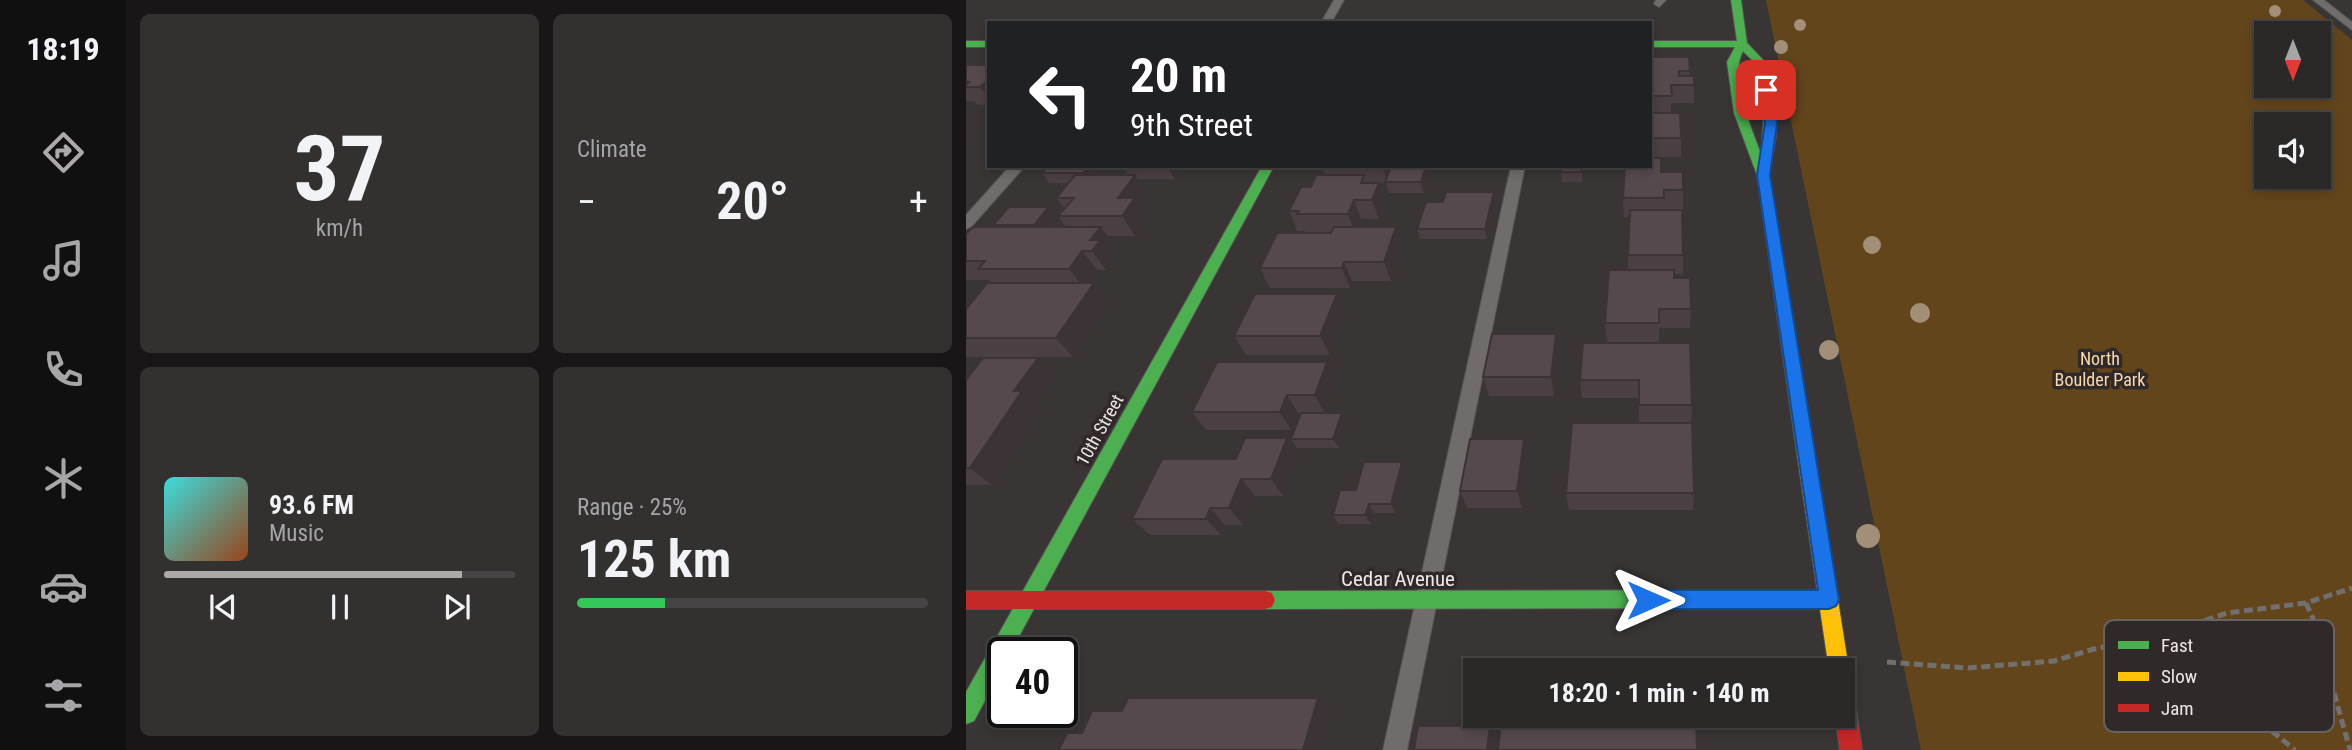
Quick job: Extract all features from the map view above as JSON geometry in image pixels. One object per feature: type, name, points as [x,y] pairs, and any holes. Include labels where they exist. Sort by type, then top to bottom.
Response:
[{"type":"street","points":[[1736,0],[1742,44],[1732,62],[1740,113],[1763,175],[1837,658]]},
{"type":"street","points":[[966,44],[987,44]]},
{"type":"street","points":[[1652,44],[1742,44],[1760,62],[1770,112],[1770,136],[1763,175]]},
{"type":"street","name":"10th Street","points":[[966,713],[1267,168]]},
{"type":"street","name":"Cedar Avenue","points":[[966,600],[1829,600]]},
{"type":"street","points":[[1848,728],[1851,750]]},
{"type":"lane","points":[[1327,21],[1339,0]]},
{"type":"lane","points":[[2318,0],[2352,27]]},
{"type":"lane","points":[[966,224],[1016,168]]},
{"type":"lane","points":[[1395,750],[1424,600],[1518,168]]},
{"type":"path","points":[[2207,620],[2227,613],[2306,603],[2352,588]]},
{"type":"path","points":[[2306,603],[2314,620]]},
{"type":"path","points":[[1855,665],[1968,668],[2054,661],[2104,647]]},
{"type":"path","points":[[2334,693],[2350,750]]},
{"type":"path","points":[[2273,732],[2295,750]]},
{"type":"green space","name":"North Boulder Park","points":[[1766,0],[2303,0],[2329,21],[2254,21],[2254,98],[2331,98],[2331,23],[2352,40],[2352,750],[1921,750]]},
{"type":"building","points":[[1653,57],[1689,57],[1690,71],[1679,71],[1679,76],[1694,76],[1694,85],[1671,85],[1672,96],[1652,96]]},
{"type":"building","points":[[966,65],[987,65],[987,81],[980,87],[966,87],[969,82],[966,82]]},
{"type":"building","points":[[1652,113],[1680,113],[1681,138],[1652,138]]},
{"type":"building","points":[[1652,158],[1661,158],[1661,172],[1683,172],[1683,190],[1664,190],[1664,198],[1623,198],[1625,168],[1652,168]]},
{"type":"building","points":[[1046,168],[1087,168],[1083,173],[1042,173]]},
{"type":"building","points":[[1390,168],[1425,168],[1421,182],[1385,182]]},
{"type":"building","points":[[1562,168],[1582,168],[1581,172],[1561,172]]},
{"type":"building","points":[[1075,175],[1135,175],[1118,198],[1135,198],[1122,216],[1058,216],[1074,198],[1056,198]]},
{"type":"building","points":[[1316,175],[1364,175],[1361,183],[1379,183],[1372,200],[1354,200],[1348,214],[1297,214],[1299,211],[1289,211],[1301,187],[1311,187]]},
{"type":"building","points":[[1446,192],[1494,192],[1485,229],[1417,229],[1426,202],[1443,202]]},
{"type":"building","points":[[1009,207],[1049,207],[1034,225],[993,225]]},
{"type":"building","points":[[1630,210],[1682,210],[1683,255],[1628,255]]},
{"type":"building","points":[[973,227],[1101,227],[1090,240],[1100,240],[1092,251],[1082,251],[1069,269],[978,269],[985,261],[966,261],[966,234]]},
{"type":"building","points":[[1334,227],[1396,227],[1384,262],[1344,262],[1342,268],[1260,268],[1277,233],[1331,233]]},
{"type":"building","points":[[1609,270],[1674,270],[1674,278],[1690,278],[1691,309],[1659,309],[1659,323],[1605,323]]},
{"type":"building","points":[[987,283],[1094,283],[1056,338],[966,338],[966,309]]},
{"type":"building","points":[[1255,294],[1337,294],[1320,336],[1234,336]]},
{"type":"building","points":[[1492,334],[1556,334],[1551,377],[1483,377]]},
{"type":"building","points":[[1583,343],[1690,343],[1692,405],[1639,405],[1639,380],[1580,380]]},
{"type":"building","points":[[983,358],[1038,358],[1014,391],[1022,391],[970,468],[966,468],[966,380]]},
{"type":"building","points":[[1217,362],[1327,362],[1315,395],[1287,395],[1280,412],[1192,412]]},
{"type":"building","points":[[1301,413],[1342,413],[1333,439],[1291,439]]},
{"type":"building","points":[[1572,423],[1692,423],[1694,493],[1566,493]]},
{"type":"building","points":[[1245,438],[1287,438],[1271,479],[1241,479],[1229,508],[1210,508],[1206,519],[1132,519],[1162,459],[1236,459]]},
{"type":"building","points":[[1470,439],[1524,439],[1517,491],[1460,491]]},
{"type":"building","points":[[1364,462],[1402,462],[1391,504],[1369,504],[1365,515],[1333,515],[1340,490],[1356,490]]},
{"type":"building","points":[[1128,698],[1318,698],[1303,750],[1059,750],[1067,733],[1082,733],[1092,711],[1122,711]]},
{"type":"building","points":[[1418,726],[1490,728],[1487,750],[1414,750]]},
{"type":"building","points":[[1501,728],[1696,728],[1697,750],[1498,750]]},
{"type":"traffic: fast","points":[[1736,0],[1742,44],[1760,62],[1770,112],[1770,136],[1764,174]]},
{"type":"traffic: fast","points":[[966,44],[987,44]]},
{"type":"traffic: fast","points":[[1652,44],[1742,44]]},
{"type":"traffic: fast","points":[[1742,44],[1732,62],[1740,113],[1763,175],[1806,454]]},
{"type":"traffic: fast","points":[[966,713],[1267,168]]},
{"type":"traffic: fast","points":[[1265,600],[1829,599]]},
{"type":"traffic: slow","points":[[1806,454],[1837,658]]},
{"type":"traffic: jam","points":[[966,600],[1265,600]]},
{"type":"traffic: jam","points":[[1848,728],[1851,750]]},
{"type":"route","points":[[1648,600],[1829,600],[1763,175],[1771,123],[1766,90]]}]
